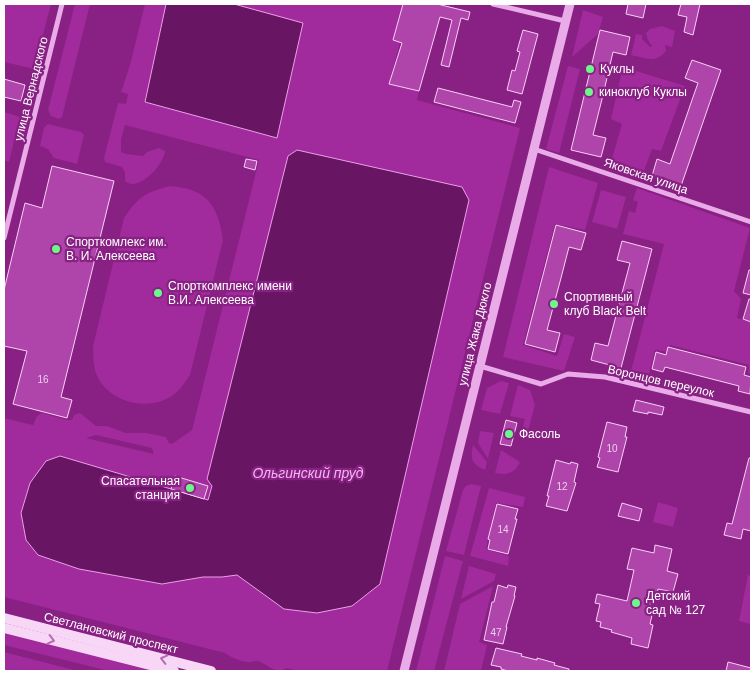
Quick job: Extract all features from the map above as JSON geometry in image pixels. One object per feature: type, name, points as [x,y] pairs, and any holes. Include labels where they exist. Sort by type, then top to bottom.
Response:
[{"type":"main road","name":"Светлановский проспект","points":[[4,618],[211,671]]},
{"type":"main road","name":"Светлановский проспект","points":[[4,628],[174,671]]},
{"type":"street","name":"улица Вернадского","points":[[4,238],[62,4]]},
{"type":"street","points":[[493,4],[565,21]]},
{"type":"street","name":"улица Жака Дюкло","points":[[404,671],[570,4]]},
{"type":"street","name":"Яковская улица","points":[[534,149],[751,222]]},
{"type":"street","name":"Воронцов переулок","points":[[480,366],[540,384],[568,374],[605,377],[751,412]]},
{"type":"shaded area","points":[[4,4],[51,4],[34,69],[4,62]]},
{"type":"shaded area","points":[[75,4],[90,4],[62,117],[59,119],[51,116],[48,110]]},
{"type":"shaded area","points":[[145,4],[403,4],[393,40],[400,42],[389,84],[419,91],[417,100],[520,128],[387,671],[298,671],[287,668],[275,670],[258,661],[244,661],[225,653],[4,597],[4,418],[33,425],[37,416],[42,413],[72,420],[74,415],[80,413],[96,426],[107,426],[126,433],[146,433],[166,437],[169,443],[172,444],[192,430],[259,160],[125,125],[121,139],[121,152],[143,156],[147,152],[159,148],[165,151],[164,157],[150,176],[137,183],[130,184],[125,181],[125,173],[122,167],[105,162],[104,158],[118,103],[126,104],[128,94],[121,92],[130,65]],"holes":[[[96,435],[152,448],[154,454],[86,438]]]},
{"type":"shaded area","points":[[583,10],[603,17],[598,34],[572,57]]},
{"type":"shaded area","points":[[662,26],[675,31],[672,47],[665,45],[666,51],[654,59],[631,55],[636,34],[642,35],[642,39],[650,47],[652,46],[646,33],[650,29]]},
{"type":"shaded area","points":[[568,66],[580,69],[559,153],[546,149]]},
{"type":"shaded area","points":[[623,67],[685,86],[661,151],[652,149],[642,176],[610,165],[622,124],[611,119]]},
{"type":"shaded area","points":[[4,112],[20,117],[9,162],[4,160]]},
{"type":"shaded area","points":[[48,124],[81,132],[84,135],[77,164],[54,158],[48,149],[40,146],[44,128]]},
{"type":"shaded area","points":[[549,167],[598,183],[585,230],[555,224],[523,345],[557,356],[564,334],[575,337],[564,371],[503,357]]},
{"type":"shaded area","name":"Спорткомплекс имени В.И. Алексеева","points":[[170,186],[191,190],[201,195],[212,205],[218,218],[223,240],[190,375],[180,389],[169,397],[160,402],[138,404],[118,397],[101,383],[93,361],[93,346],[124,218],[143,196]]},
{"type":"shaded area","points":[[637,188],[750,228],[734,291],[741,299],[737,318],[751,322],[751,374],[748,373],[749,365],[670,345],[668,352],[655,350],[649,374],[631,371],[664,244],[623,234],[629,211],[635,213],[638,202],[633,200]]},
{"type":"shaded area","points":[[601,190],[626,197],[617,229],[592,222]]},
{"type":"shaded area","points":[[501,381],[509,383],[500,414],[481,410],[487,388]]},
{"type":"shaded area","points":[[518,385],[530,390],[535,405],[526,438],[520,436],[525,419],[510,416]]},
{"type":"shaded area","points":[[480,431],[494,433],[488,459],[478,443]]},
{"type":"shaded area","points":[[473,445],[487,462],[485,470],[477,466],[473,461]]},
{"type":"shaded area","points":[[501,450],[520,462],[516,469],[510,473],[495,473]]},
{"type":"shaded area","points":[[471,484],[481,486],[464,555],[446,551],[463,490]]},
{"type":"shaded area","points":[[489,488],[525,497],[523,507],[496,503],[486,549],[509,556],[508,566],[470,556]]},
{"type":"shaded area","points":[[658,502],[678,508],[673,527],[653,522]]},
{"type":"shaded area","points":[[445,556],[463,561],[434,671],[416,671]]},
{"type":"shaded area","points":[[469,566],[496,574],[494,581],[461,599]]},
{"type":"shaded area","points":[[748,575],[751,576],[751,624],[739,621]]},
{"type":"shaded area","points":[[493,586],[479,642],[487,645],[481,671],[444,671],[460,604]]},
{"type":"shaded area","points":[[4,631],[163,671],[109,671],[4,645]]},
{"type":"shaded area","points":[[4,652],[78,671],[4,671]]},
{"type":"water","points":[[166,4],[234,4],[303,23],[277,138],[145,102]]},
{"type":"water","name":"Ольгинский пруд","points":[[297,150],[462,187],[469,200],[380,584],[352,606],[317,613],[284,609],[237,575],[203,577],[162,584],[79,569],[38,555],[26,540],[21,513],[30,483],[46,461],[60,456],[208,500],[212,486],[207,479],[288,156]]},
{"type":"building","points":[[403,4],[437,4],[470,12],[468,20],[461,18],[449,67],[441,65],[452,20],[440,17],[419,91],[389,84],[402,43],[393,40]]},
{"type":"building","points":[[628,4],[646,4],[643,18],[626,14]]},
{"type":"building","points":[[681,4],[700,4],[693,35],[684,32],[687,17],[678,15]]},
{"type":"building","points":[[523,30],[538,34],[522,94],[507,90],[512,70],[515,71],[520,52],[517,51]]},
{"type":"building","points":[[600,30],[630,37],[626,55],[613,52],[593,135],[606,138],[601,157],[571,150]]},
{"type":"building","points":[[692,60],[721,70],[681,186],[652,176],[657,159],[670,164],[698,83],[685,78]]},
{"type":"building","points":[[4,79],[25,85],[21,101],[4,97]]},
{"type":"building","points":[[438,88],[512,107],[514,100],[521,102],[515,123],[434,102]]},
{"type":"building","points":[[246,159],[257,161],[255,170],[244,167]]},
{"type":"building","name":"Спорткомлекс им. В. И. Алексеева","points":[[52,166],[114,181],[61,397],[72,400],[67,418],[13,404],[27,351],[4,346],[4,290],[25,203],[42,208]]},
{"type":"building","points":[[556,225],[586,233],[581,250],[569,247],[547,330],[560,333],[555,352],[525,344]]},
{"type":"building","points":[[622,241],[652,249],[621,368],[591,360],[595,343],[608,346],[630,263],[617,260]]},
{"type":"building","points":[[749,270],[751,270],[751,295],[743,293]]},
{"type":"building","points":[[749,299],[751,299],[751,322],[743,319]]},
{"type":"building","points":[[668,347],[746,367],[744,375],[751,377],[750,394],[738,391],[739,386],[665,367],[663,372],[652,369],[656,352],[666,355]]},
{"type":"building","points":[[636,400],[664,407],[662,415],[633,411]]},
{"type":"building","name":"Фасоль","points":[[506,420],[517,423],[511,446],[500,444]]},
{"type":"building","points":[[607,422],[627,427],[625,437],[627,437],[618,472],[597,467]]},
{"type":"building","points":[[749,458],[751,458],[751,531],[743,529],[741,539],[724,535],[727,523],[732,524]]},
{"type":"building","points":[[556,460],[578,464],[574,482],[576,483],[567,511],[546,506]]},
{"type":"building","name":"Спасательная станция","points":[[175,476],[208,486],[204,499],[171,489]]},
{"type":"building","points":[[622,503],[642,509],[639,521],[618,516]]},
{"type":"building","points":[[497,504],[518,509],[508,554],[488,549],[490,540],[488,539]]},
{"type":"building","points":[[655,545],[672,549],[667,571],[678,574],[673,592],[658,589],[650,624],[653,625],[648,648],[631,644],[632,638],[600,627],[601,622],[596,621],[600,604],[595,603],[597,594],[627,601],[634,570],[627,569],[632,548],[654,553]]},
{"type":"building","points":[[498,585],[507,588],[508,585],[516,587],[503,644],[484,640],[492,602],[494,602]]},
{"type":"building","points":[[496,648],[522,654],[521,656],[555,663],[554,665],[569,669],[569,671],[508,671],[501,669],[501,667],[491,665]]},
{"type":"building","points":[[728,662],[751,668],[751,671],[726,671]]},
{"type":"place","name":"Куклы","points":[[590,69]]},
{"type":"place","name":"киноклуб Куклы","points":[[589,92]]},
{"type":"place","name":"Спорткомлекс им. В. И. Алексеева","points":[[56,249]]},
{"type":"place","name":"Спорткомплекс имени В.И. Алексеева","points":[[158,293]]},
{"type":"place","name":"Спортивный клуб Black Belt","points":[[554,304]]},
{"type":"place","name":"Фасоль","points":[[509,434]]},
{"type":"place","name":"Спасательная станция","points":[[190,488]]},
{"type":"place","name":"Детский сад № 127","points":[[636,603]]}]
